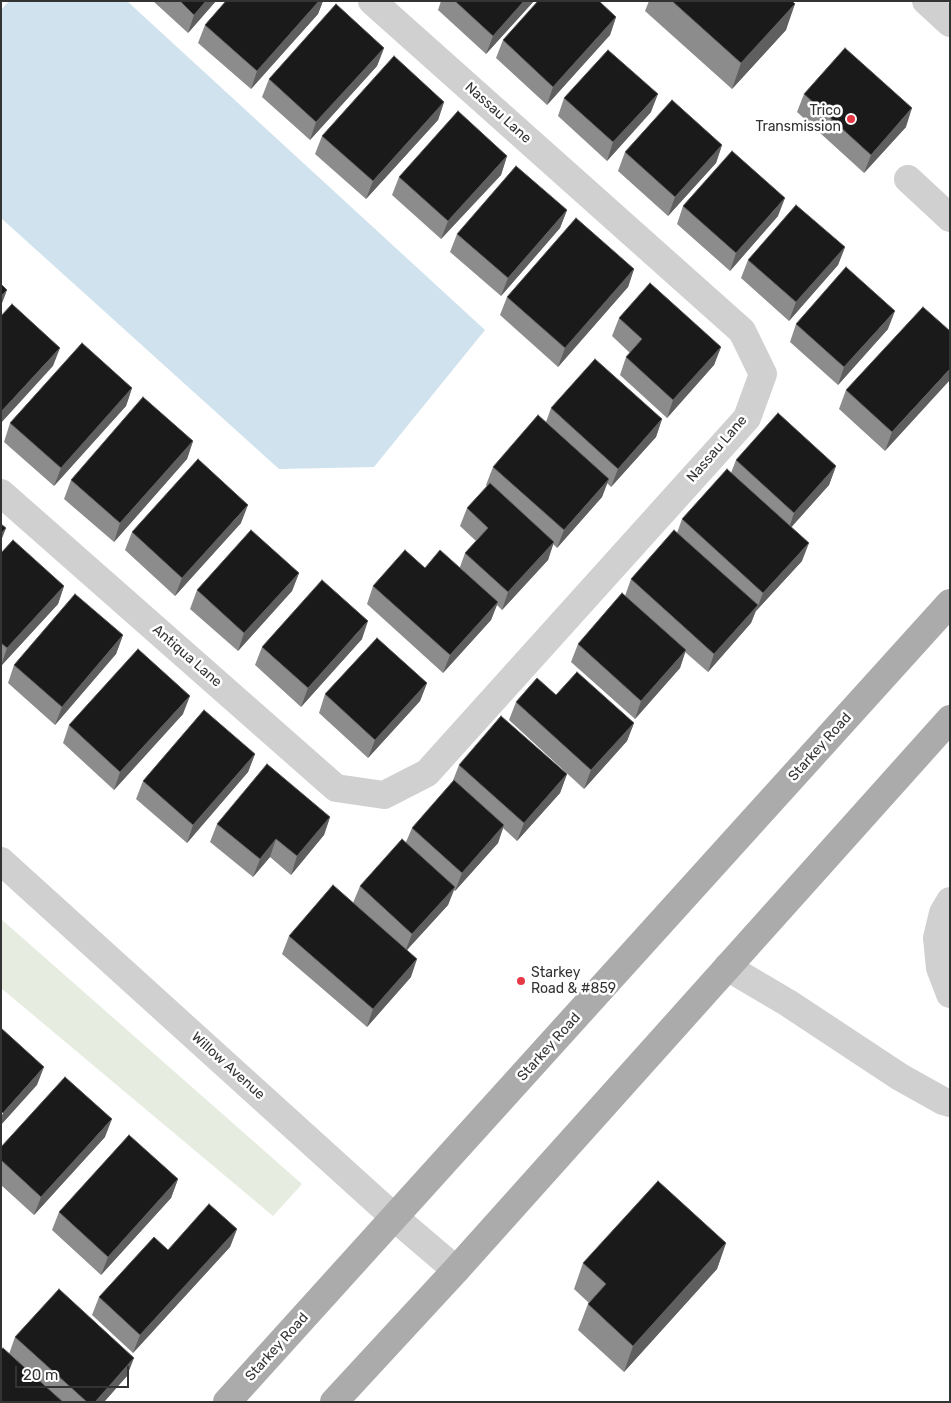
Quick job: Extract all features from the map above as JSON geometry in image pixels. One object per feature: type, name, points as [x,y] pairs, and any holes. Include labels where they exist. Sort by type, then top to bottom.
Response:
[{"type":"main road","name":"Starkey Road","points":[[227,1402],[950,603]]},
{"type":"main road","points":[[334,1402],[456,1270],[950,720]]},
{"type":"street","name":"Nassau Lane","points":[[372,1],[742,331],[763,374],[747,418],[428,773],[384,796]]},
{"type":"street","points":[[926,1],[950,23]]},
{"type":"street","points":[[908,179],[950,218]]},
{"type":"street","name":"Antiqua Lane","points":[[1,493],[336,788],[384,796]]},
{"type":"street","name":"Willow Avenue","points":[[1,861],[394,1218],[456,1270]]},
{"type":"street","points":[[950,901],[943,913],[937,938],[940,968],[950,994]]},
{"type":"street","points":[[727,967],[788,1003],[900,1077],[950,1103]]},
{"type":"shaded area","points":[[1,919],[302,1184],[273,1216],[1,988]]},
{"type":"water","points":[[9,1],[127,1],[485,330],[374,467],[279,469],[1,218],[1,10]]},
{"type":"building","points":[[180,1],[206,1],[194,15]]},
{"type":"building","points":[[226,1],[319,1],[257,71],[205,25]]},
{"type":"building","points":[[455,1],[524,1],[493,36]]},
{"type":"building","points":[[538,1],[599,1],[616,17],[553,87],[503,40]]},
{"type":"building","points":[[672,1],[792,1],[795,4],[741,63]]},
{"type":"building","points":[[336,4],[384,48],[316,122],[269,79]]},
{"type":"building","name":"Trico Transmission","points":[[845,48],[912,108],[871,155],[804,94]]},
{"type":"building","points":[[608,50],[658,94],[613,142],[564,98]]},
{"type":"building","points":[[394,56],[444,102],[373,181],[322,136]]},
{"type":"building","points":[[672,100],[722,145],[675,197],[625,152]]},
{"type":"building","points":[[458,111],[507,156],[448,221],[399,177]]},
{"type":"building","points":[[732,151],[785,198],[736,253],[683,206]]},
{"type":"building","points":[[516,166],[567,210],[508,278],[457,234]]},
{"type":"building","points":[[796,205],[845,247],[796,302],[748,260]]},
{"type":"building","points":[[576,218],[634,269],[565,348],[507,297]]},
{"type":"building","points":[[846,267],[895,311],[844,367],[796,324]]},
{"type":"building","points":[[650,283],[721,347],[673,400],[626,357],[642,339],[619,318]]},
{"type":"building","points":[[1,284],[7,290],[1,296]]},
{"type":"building","points":[[12,304],[60,348],[1,412],[1,316]]},
{"type":"building","points":[[923,307],[950,331],[950,369],[892,432],[846,390]]},
{"type":"building","points":[[82,343],[132,388],[61,468],[10,423]]},
{"type":"building","points":[[595,359],[662,419],[618,469],[551,408]]},
{"type":"building","points":[[143,397],[193,441],[120,523],[71,480]]},
{"type":"building","points":[[778,413],[836,466],[794,513],[736,460]]},
{"type":"building","points":[[538,415],[609,479],[564,530],[493,467]]},
{"type":"building","points":[[198,459],[248,505],[182,578],[132,532]]},
{"type":"building","points":[[727,469],[809,543],[763,593],[682,519]]},
{"type":"building","points":[[490,483],[554,542],[508,592],[465,553],[488,528],[467,508]]},
{"type":"building","points":[[1,524],[6,528],[1,534]]},
{"type":"building","points":[[251,530],[299,573],[244,633],[197,590]]},
{"type":"building","points":[[674,530],[758,605],[714,654],[631,579]]},
{"type":"building","points":[[13,540],[64,586],[7,648],[1,643],[1,553]]},
{"type":"building","points":[[405,550],[425,568],[440,550],[498,602],[450,655],[373,586]]},
{"type":"building","points":[[322,580],[368,621],[308,688],[262,647]]},
{"type":"building","points":[[622,593],[686,650],[641,701],[578,644]]},
{"type":"building","points":[[75,594],[123,635],[62,707],[14,665]]},
{"type":"building","points":[[377,638],[427,683],[375,740],[325,694]]},
{"type":"building","points":[[138,649],[190,696],[120,772],[69,725]]},
{"type":"building","points":[[577,672],[634,723],[591,770],[516,702],[537,678],[556,695]]},
{"type":"building","points":[[204,710],[255,754],[193,825],[143,781]]},
{"type":"building","points":[[501,716],[567,774],[524,823],[459,765]]},
{"type":"building","points":[[267,764],[330,817],[297,856],[276,839],[260,859],[217,824]]},
{"type":"building","points":[[454,780],[504,825],[462,873],[412,828]]},
{"type":"building","points":[[402,839],[455,887],[412,934],[360,886]]},
{"type":"building","points":[[333,885],[417,959],[373,1009],[289,936]]},
{"type":"building","points":[[1,1028],[44,1067],[3,1113],[1,1111]]},
{"type":"building","points":[[65,1077],[112,1119],[41,1197],[1,1160],[1,1147]]},
{"type":"building","points":[[129,1135],[178,1179],[108,1257],[59,1212]]},
{"type":"building","points":[[658,1181],[726,1243],[633,1346],[588,1304],[606,1284],[583,1263]]},
{"type":"building","points":[[209,1204],[237,1229],[140,1335],[99,1297],[154,1237],[168,1250]]},
{"type":"building","points":[[59,1289],[134,1358],[95,1402],[87,1402],[15,1337]]},
{"type":"building","points":[[3,1348],[63,1402],[1,1402],[1,1350]]},
{"type":"place","name":"Trico Transmission","points":[[851,119]]},
{"type":"place","name":"Starkey Road & #859","points":[[521,981]]}]
